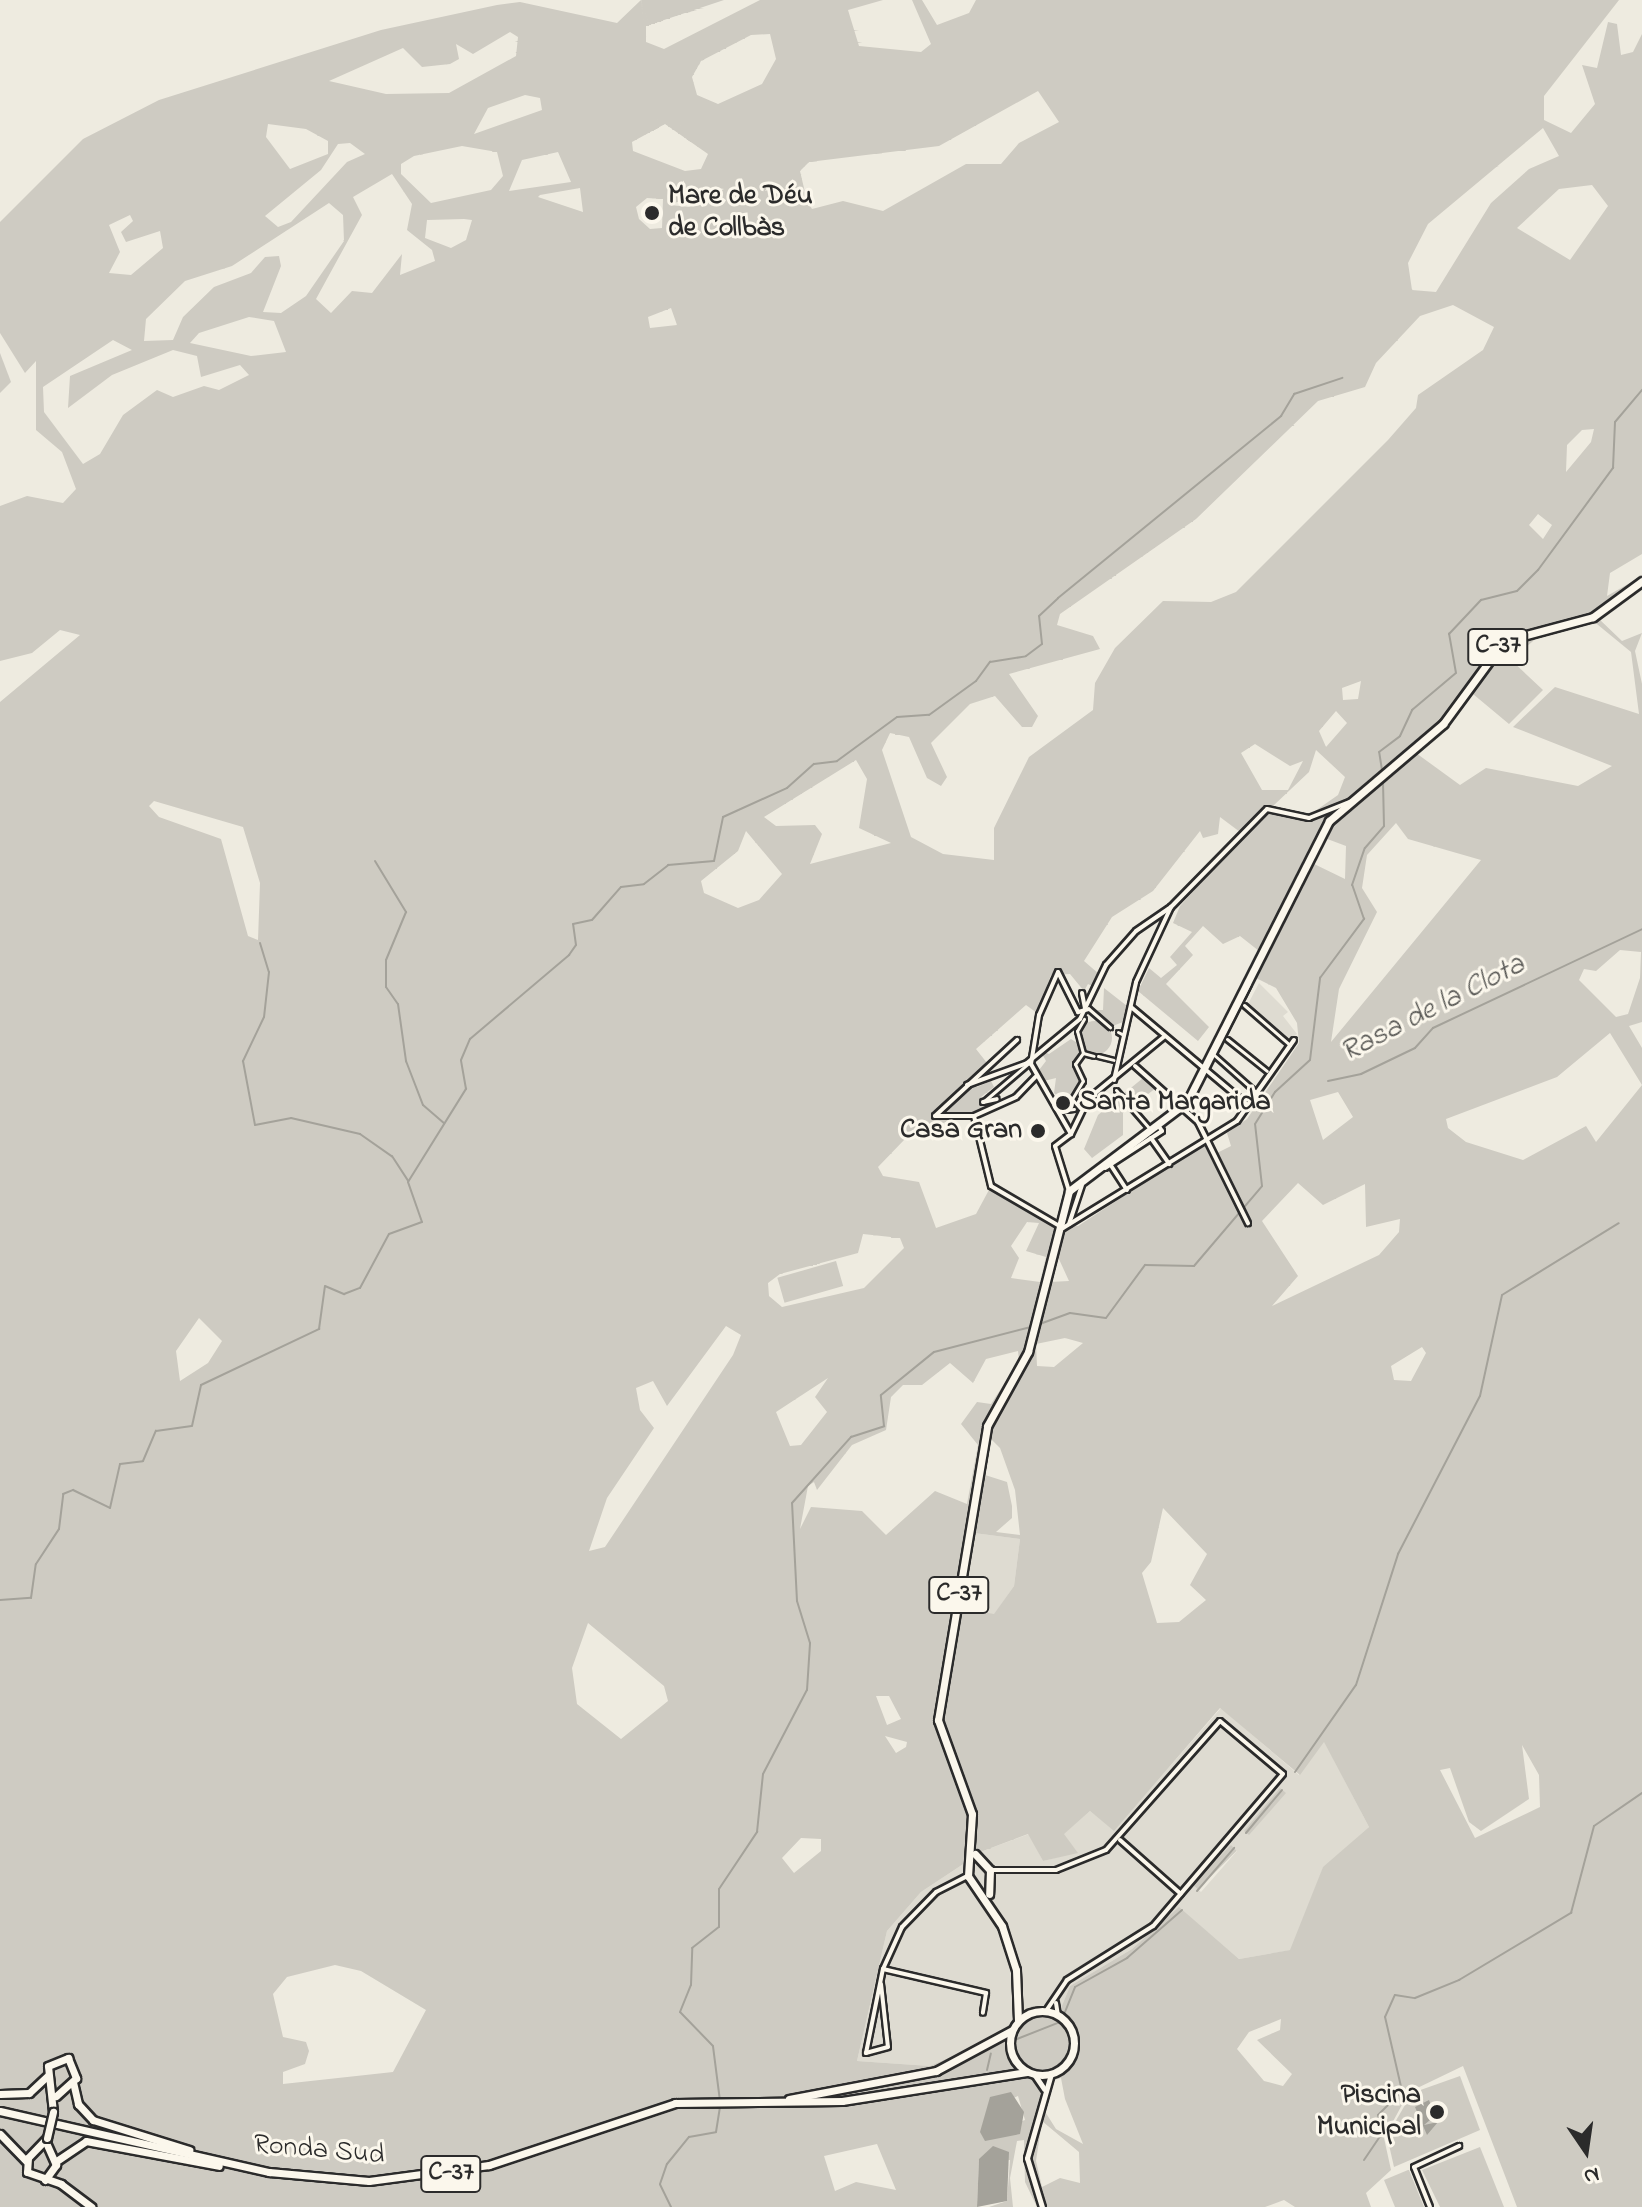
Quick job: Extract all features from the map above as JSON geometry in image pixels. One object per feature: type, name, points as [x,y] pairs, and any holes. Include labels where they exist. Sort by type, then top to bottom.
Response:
[{"type":"main road","name":"C-37","points":[[968,1876],[976,1862],[972,1814],[938,1720],[985,1431],[1031,1345],[1069,1191],[1182,1108],[1205,1069],[1320,833],[1352,801],[1443,724],[1504,641],[1593,617],[1642,581]]},
{"type":"main road","points":[[976,1862],[990,1870],[987,1880],[990,1900],[1014,1962],[1018,2020],[1012,2030],[1011,2054],[1031,2073]]},
{"type":"main road","points":[[968,1876],[990,1900]]},
{"type":"main road","points":[[976,1884],[987,1880]]},
{"type":"main road","points":[[1018,2002],[1035,2011],[1058,2015],[1074,2044],[1069,2060],[1051,2074]]},
{"type":"main road","points":[[1018,2020],[1035,2011]]},
{"type":"main road","name":"C-37","points":[[771,2100],[909,2079],[1012,2030]]},
{"type":"main road","points":[[0,2094],[29,2093],[48,2075],[51,2062],[68,2058],[77,2069],[73,2082],[78,2104],[93,2120],[206,2158]]},
{"type":"main road","name":"C-37","points":[[771,2100],[842,2101],[1031,2073],[1051,2074]]},
{"type":"main road","points":[[48,2075],[56,2096],[47,2140],[64,2186]]},
{"type":"main road","points":[[56,2096],[73,2082]]},
{"type":"main road","points":[[53,2084],[64,2087]]},
{"type":"main road","name":"Ronda Sud","points":[[0,2111],[206,2158],[343,2181],[479,2168],[688,2101],[771,2100]]},
{"type":"main road","points":[[0,2134],[26,2161],[31,2177],[64,2186],[91,2207]]},
{"type":"main road","points":[[26,2161],[47,2140]]},
{"type":"main road","points":[[45,2180],[55,2165],[86,2141],[280,2178],[343,2181]]},
{"type":"main road","points":[[38,2151],[50,2154]]},
{"type":"street","points":[[983,1102],[1082,1019],[1106,965],[1143,924],[1171,907],[1267,809],[1309,818],[1352,801]]},
{"type":"street","points":[[1114,1080],[1114,1060],[1120,1033],[1171,907]]},
{"type":"street","points":[[1071,1134],[1061,1124],[1035,1077],[1032,1059],[1039,1015],[1058,972],[1078,1012],[1087,1009]]},
{"type":"street","points":[[1248,981],[1246,1005],[1227,1039],[1212,1054],[1258,1094]]},
{"type":"street","points":[[1082,993],[1087,1009],[1110,1027]]},
{"type":"street","points":[[974,1116],[991,1186],[1058,1232],[1169,1164],[1249,1106],[1258,1094],[1267,1071],[1292,1042],[1246,1005]]},
{"type":"street","points":[[1131,1007],[1249,1106]]},
{"type":"street","points":[[1069,1191],[1055,1146],[1071,1134],[1077,1109],[1072,1099],[1083,1081],[1075,1064],[1083,1053],[1082,1019]]},
{"type":"street","points":[[1064,1110],[1077,1109],[1135,1066],[1165,1036]]},
{"type":"street","points":[[1227,1039],[1267,1071]]},
{"type":"street","points":[[1000,1099],[974,1116],[935,1116],[1017,1040]]},
{"type":"street","points":[[1083,1053],[1114,1060]]},
{"type":"street","points":[[967,1085],[1032,1059]]},
{"type":"street","points":[[1135,1066],[1182,1108],[1208,1137],[1248,1223]]},
{"type":"street","points":[[983,1102],[1016,1097],[1035,1077]]},
{"type":"street","points":[[1116,1090],[1153,1131],[1169,1164]]},
{"type":"street","points":[[1069,1224],[1079,1188],[1153,1131]]},
{"type":"street","points":[[1110,1164],[1127,1190]]},
{"type":"street","points":[[1062,1218],[1069,1224]]},
{"type":"street","points":[[990,1870],[1069,1867],[1119,1840],[1220,1721],[1283,1774],[1181,1894],[1133,1943],[1067,1980],[1056,2003],[1046,2011]]},
{"type":"street","points":[[1119,1840],[1181,1894]]},
{"type":"street","points":[[881,1984],[888,2047],[866,2053],[883,1969],[915,1911],[968,1876]]},
{"type":"street","points":[[883,1969],[986,1993],[983,2013]]},
{"type":"street","points":[[1056,2003],[1058,2015]]},
{"type":"street","points":[[1031,2073],[1044,2090]]},
{"type":"street","points":[[1042,2207],[1027,2165],[1044,2090],[1051,2074]]},
{"type":"street","points":[[1430,2207],[1414,2167],[1459,2146]]},
{"type":"shaded area","points":[[641,0],[724,0],[646,26],[646,42],[664,49],[760,0],[883,0],[848,10],[859,46],[921,52],[931,44],[912,0],[922,0],[937,25],[969,13],[976,0],[1619,0],[1544,96],[1544,120],[1571,133],[1595,104],[1582,65],[1597,68],[1608,22],[1617,24],[1621,55],[1633,52],[1642,34],[1642,554],[1610,573],[1607,596],[1642,576],[1642,583],[1598,618],[1622,641],[1642,633],[1635,651],[1642,684],[1642,1022],[1629,1026],[1642,1048],[1642,1085],[1642,2207],[1517,2207],[1463,2066],[1409,2092],[1384,2138],[1391,2170],[1366,2193],[1371,2207],[1295,2207],[1284,2200],[1265,2207],[1037,2207],[1025,2182],[1024,2140],[1017,2141],[1010,2178],[1013,2207],[989,2207],[1007,2201],[1010,2160],[979,2159],[977,2207],[0,2207],[0,702],[80,635],[60,630],[32,653],[0,661],[0,506],[27,496],[63,503],[76,489],[62,452],[36,430],[36,361],[25,373],[0,333],[0,222],[83,139],[159,100],[381,30],[497,5],[520,2],[617,23]],"holes":[[[510,32],[518,37],[516,56],[449,93],[386,94],[329,81],[403,48],[422,67],[450,64],[459,59],[456,44],[473,54]],[[770,34],[776,59],[762,84],[718,104],[697,95],[692,77],[701,61],[751,35]],[[1038,91],[1059,122],[1019,143],[1001,164],[966,164],[883,211],[843,201],[812,209],[800,171],[809,162],[939,146]],[[525,95],[540,98],[542,110],[474,134],[488,108]],[[268,124],[306,129],[328,141],[328,154],[290,169],[266,137]],[[665,124],[708,154],[701,169],[685,171],[633,151],[632,142]],[[1543,128],[1559,156],[1529,169],[1491,203],[1436,292],[1412,290],[1408,263],[1428,224]],[[350,143],[365,154],[347,162],[291,222],[278,227],[265,216],[321,170],[338,144]],[[462,146],[497,152],[503,176],[491,190],[431,203],[401,174],[401,164],[414,156]],[[558,152],[571,182],[509,191],[522,160]],[[392,174],[412,204],[407,230],[432,250],[435,261],[400,275],[402,254],[372,293],[352,291],[331,313],[316,299],[362,215],[353,197]],[[1592,185],[1608,206],[1570,260],[1517,228],[1559,189]],[[713,187],[724,189],[689,207],[670,205]],[[580,188],[583,212],[538,197]],[[647,198],[663,199],[662,228],[650,229],[639,219],[636,207]],[[329,203],[343,215],[344,241],[306,296],[281,313],[263,312],[281,266],[279,256],[265,257],[251,273],[214,287],[183,317],[173,340],[144,341],[146,319],[185,281],[232,266]],[[130,215],[133,221],[121,232],[126,242],[160,231],[163,248],[131,275],[109,273],[120,252],[109,225]],[[427,220],[472,220],[466,240],[451,248],[425,238]],[[1453,305],[1494,327],[1483,350],[1418,395],[1416,408],[1388,440],[1236,592],[1211,602],[1163,601],[1115,648],[1095,683],[1093,710],[1029,757],[994,828],[994,860],[943,854],[911,837],[882,750],[890,733],[909,737],[927,778],[941,786],[947,777],[931,743],[970,704],[995,696],[1022,727],[1032,727],[1038,716],[1009,674],[1100,649],[1093,636],[1057,625],[1060,614],[1196,519],[1318,401],[1365,387],[1376,363],[1420,316]],[[671,308],[677,325],[650,328],[648,317]],[[249,317],[274,321],[286,352],[251,356],[190,343],[199,333]],[[113,340],[132,350],[70,376],[68,408],[112,375],[173,350],[197,356],[201,377],[240,365],[249,375],[219,390],[204,386],[173,397],[157,390],[123,415],[100,454],[83,464],[44,412],[43,387]],[[1594,429],[1591,442],[1566,472],[1567,445],[1582,430]],[[1538,514],[1552,525],[1543,539],[1529,525]],[[1592,620],[1631,652],[1639,714],[1555,687],[1513,727],[1612,766],[1578,786],[1486,768],[1460,785],[1416,753],[1473,694],[1509,724],[1543,690],[1511,660],[1539,636]],[[1361,681],[1358,699],[1343,700],[1342,688]],[[1336,711],[1347,723],[1326,747],[1319,731]],[[1255,744],[1290,766],[1303,761],[1288,790],[1262,790],[1241,753]],[[1316,750],[1345,777],[1338,795],[1308,816],[1273,806],[1309,772]],[[856,760],[867,779],[859,828],[891,843],[810,864],[822,834],[815,825],[776,826],[764,817]],[[154,801],[243,827],[260,883],[258,940],[248,936],[221,839],[159,817],[149,806]],[[1220,817],[1244,835],[1180,906],[1173,923],[1192,932],[1170,957],[1177,965],[1161,978],[1149,968],[1138,991],[1198,1041],[1209,1027],[1166,984],[1193,955],[1185,946],[1203,926],[1223,944],[1240,936],[1259,951],[1248,974],[1276,988],[1297,1023],[1299,1043],[1247,1119],[1227,1133],[1231,1146],[1211,1156],[1203,1144],[1078,1226],[1053,1228],[1055,1222],[991,1180],[978,1116],[1000,1103],[981,1097],[994,1087],[991,1081],[977,1087],[969,1078],[987,1063],[976,1049],[1026,1005],[1037,1013],[1051,975],[1070,974],[1084,991],[1088,984],[1096,988],[1099,974],[1084,961],[1112,917],[1153,891],[1200,831],[1203,838],[1218,834]],[[1396,823],[1408,839],[1481,860],[1331,1042],[1339,989],[1377,912],[1362,888],[1367,855]],[[746,831],[782,874],[759,900],[738,908],[704,893],[701,881],[738,851]],[[1322,837],[1346,846],[1345,879],[1310,862]],[[1620,950],[1641,952],[1640,978],[1628,1014],[1616,1017],[1579,980],[1584,969],[1596,971]],[[1610,1033],[1642,1085],[1596,1142],[1586,1126],[1523,1160],[1466,1142],[1448,1128],[1446,1119],[1557,1077]],[[1338,1092],[1353,1117],[1323,1140],[1310,1100]],[[953,1119],[971,1120],[990,1188],[976,1214],[936,1228],[919,1182],[883,1176],[878,1167],[905,1139]],[[1298,1183],[1323,1205],[1365,1184],[1366,1227],[1400,1219],[1399,1232],[1379,1255],[1272,1306],[1298,1276],[1262,1221]],[[1027,1222],[1039,1223],[1026,1251],[1046,1257],[1040,1282],[1011,1278],[1019,1258],[1011,1246]],[[863,1234],[900,1238],[904,1248],[864,1288],[782,1307],[769,1296],[768,1283],[780,1274],[858,1253]],[[1055,1257],[1058,1257],[1069,1281],[1050,1282]],[[199,1318],[222,1341],[208,1363],[180,1381],[176,1351]],[[726,1326],[741,1335],[733,1355],[605,1547],[589,1551],[607,1498],[654,1428],[640,1410],[636,1388],[653,1381],[667,1406]],[[1065,1338],[1083,1343],[1054,1367],[1037,1366],[1036,1344]],[[1422,1347],[1426,1353],[1411,1381],[1394,1380],[1391,1366]],[[1018,1351],[1019,1361],[991,1404],[977,1402],[961,1424],[978,1445],[967,1504],[935,1491],[886,1535],[862,1511],[811,1507],[800,1529],[808,1486],[814,1482],[817,1490],[852,1445],[886,1430],[891,1397],[903,1385],[922,1385],[950,1363],[973,1383],[986,1359]],[[828,1378],[815,1397],[827,1412],[801,1445],[790,1446],[776,1412]],[[988,1436],[1000,1448],[1015,1490],[1020,1535],[996,1532],[1012,1518],[1012,1506],[1007,1482],[982,1474]],[[1163,1508],[1207,1554],[1190,1585],[1206,1600],[1179,1622],[1157,1623],[1142,1573],[1151,1562]],[[974,1533],[1020,1539],[1014,1586],[994,1614],[963,1609]],[[588,1623],[664,1686],[668,1701],[621,1739],[577,1704],[572,1668]],[[876,1696],[889,1696],[901,1719],[887,1725]],[[1220,1708],[1300,1775],[1324,1742],[1369,1827],[1323,1867],[1290,1950],[1239,1959],[1179,1907],[1132,1949],[1070,1986],[1061,2008],[1032,2006],[997,2036],[930,2066],[857,2061],[887,1931],[921,1892],[983,1851],[1028,1834],[1043,1861],[1078,1853],[1064,1834],[1090,1811],[1114,1831]],[[885,1736],[907,1742],[906,1747],[896,1753]],[[1522,1745],[1539,1775],[1540,1807],[1475,1838],[1440,1770],[1450,1768],[1469,1822],[1481,1831],[1529,1799]],[[801,1838],[821,1839],[821,1851],[794,1873],[782,1858]],[[335,1965],[361,1971],[426,2010],[393,2072],[283,2084],[283,2072],[305,2064],[309,2051],[306,2042],[283,2037],[273,1994],[287,1977]],[[1281,2019],[1280,2030],[1257,2040],[1292,2074],[1283,2086],[1264,2081],[1237,2049],[1249,2032]],[[1061,2078],[1065,2099],[1083,2144],[1056,2129],[1044,2110],[1050,2081]],[[1018,2096],[1025,2120],[984,2135],[990,2108]],[[1042,2121],[1079,2152],[1080,2183],[1060,2178],[1042,2187],[1036,2161]],[[877,2144],[896,2190],[856,2182],[835,2191],[824,2156]]]},
{"type":"shaded area","points":[[0,353],[11,382],[0,393]]},
{"type":"shaded area","points":[[1259,983],[1288,1012],[1283,1016],[1297,1034],[1288,1041],[1247,1006]]},
{"type":"shaded area","points":[[1104,988],[1127,1006],[1123,1022],[1110,1027],[1092,1010],[1103,1010]]},
{"type":"shaded area","points":[[1095,1021],[1107,1026],[1112,1038],[1107,1050],[1095,1055],[1083,1050],[1078,1038],[1083,1026]]},
{"type":"shaded area","points":[[1071,1039],[1082,1046],[1073,1063],[1082,1084],[1072,1108],[1054,1093],[1056,1078],[1040,1082],[1036,1074],[1046,1061],[1040,1050],[1049,1054]]},
{"type":"shaded area","points":[[1143,1078],[1156,1088],[1123,1113],[1123,1135],[1092,1158],[1084,1149],[1098,1115]]},
{"type":"shaded area","points":[[836,1261],[843,1286],[785,1303],[777,1278]]},
{"type":"shaded area","points":[[974,1533],[1020,1539],[1014,1586],[994,1615],[963,1609]]},
{"type":"shaded area","points":[[1221,1708],[1299,1775],[1324,1741],[1369,1827],[1323,1868],[1291,1950],[1239,1959],[1179,1908],[1132,1949],[1070,1986],[1061,2008],[1044,2005],[997,2036],[930,2066],[857,2061],[887,1931],[921,1892],[983,1851],[1029,1834],[1043,1861],[1077,1852],[1063,1834],[1090,1811],[1114,1830]],"holes":[[[1231,1846],[1237,1851],[1201,1892],[1195,1887]]]},
{"type":"shaded area","points":[[1280,1788],[1286,1793],[1249,1835],[1244,1831]]},
{"type":"shaded area","points":[[1231,1845],[1237,1851],[1198,1890],[1192,1884]]},
{"type":"shaded area","name":"Piscina Municipal","points":[[1460,2076],[1480,2130],[1394,2167],[1387,2136],[1412,2093]]},
{"type":"shaded area","points":[[1011,2092],[1024,2112],[1020,2134],[985,2141],[980,2132],[990,2097]]},
{"type":"shaded area","points":[[1429,2100],[1435,2116],[1424,2125],[1438,2122],[1427,2135],[1415,2107]]},
{"type":"shaded area","points":[[993,2146],[1009,2152],[1007,2201],[977,2207],[979,2159]]},
{"type":"shaded area","points":[[1480,2147],[1504,2207],[1440,2207],[1422,2170]]},
{"type":"shaded area","points":[[1409,2170],[1424,2207],[1395,2207],[1384,2180]]},
{"type":"waterway","points":[[0,1600],[31,1598],[36,1564],[59,1529],[63,1494],[73,1490],[110,1508],[120,1464],[143,1461],[156,1431],[192,1426],[201,1385],[319,1329],[325,1286],[344,1294],[360,1288],[389,1234],[422,1222],[408,1182],[466,1089],[461,1060],[470,1039],[569,955],[576,945],[573,924],[592,920],[621,887],[644,884],[668,865],[714,861],[723,817],[787,788],[814,764],[837,761],[897,717],[929,715],[976,681],[990,662],[1026,656],[1042,644],[1039,616],[1058,598],[1281,416],[1294,394],[1342,378]]},
{"type":"waterway","points":[[1382,770],[1379,752],[1400,736],[1412,710],[1456,673],[1449,634],[1481,600],[1517,591],[1538,570],[1613,468],[1615,422],[1642,390]]},
{"type":"waterway","points":[[1037,1325],[1070,1313],[1106,1318],[1145,1265],[1194,1266],[1262,1186],[1255,1124],[1275,1092],[1310,1060],[1320,978],[1364,919],[1352,885],[1365,848],[1384,826],[1383,781]]},
{"type":"waterway","points":[[375,861],[406,912],[386,960],[386,987],[398,1004],[406,1061],[423,1105],[444,1123]]},
{"type":"waterway","name":"Rasa de la Clota","points":[[1328,1081],[1361,1074],[1415,1048],[1433,1028],[1642,929]]},
{"type":"waterway","points":[[260,943],[269,972],[264,1017],[243,1061],[255,1125],[291,1118],[360,1134],[392,1156],[408,1181]]},
{"type":"waterway","points":[[1295,1772],[1356,1685],[1398,1554],[1480,1396],[1502,1295],[1619,1223]]},
{"type":"waterway","points":[[720,2101],[713,2046],[680,2012],[691,1985],[692,1948],[719,1927],[719,1889],[757,1832],[763,1774],[807,1690],[810,1643],[797,1601],[792,1503],[851,1437],[884,1426],[881,1395],[934,1352],[1031,1327]]},
{"type":"waterway","points":[[1246,1833],[1282,1790]]},
{"type":"waterway","points":[[1364,2160],[1380,2136],[1378,2115],[1402,2091],[1385,2017],[1395,1995],[1415,1998],[1459,1980],[1571,1913],[1594,1826],[1642,1793]]},
{"type":"waterway","points":[[1197,1891],[1234,1848]]},
{"type":"waterway","points":[[1065,2012],[1075,1987],[1127,1958],[1182,1910]]},
{"type":"waterway","points":[[1017,2039],[1060,2022]]},
{"type":"waterway","points":[[987,2070],[991,2053]]},
{"type":"waterway","points":[[671,2207],[660,2184],[667,2164],[689,2137],[716,2132],[720,2107]]},
{"type":"place","name":"Mare de Déu de Collbàs","points":[[652,213]]},
{"type":"place","name":"Santa Margarida","points":[[1063,1103]]},
{"type":"place","name":"Casa Gran","points":[[1038,1131]]},
{"type":"place","name":"Piscina Municipal","points":[[1437,2112]]}]
